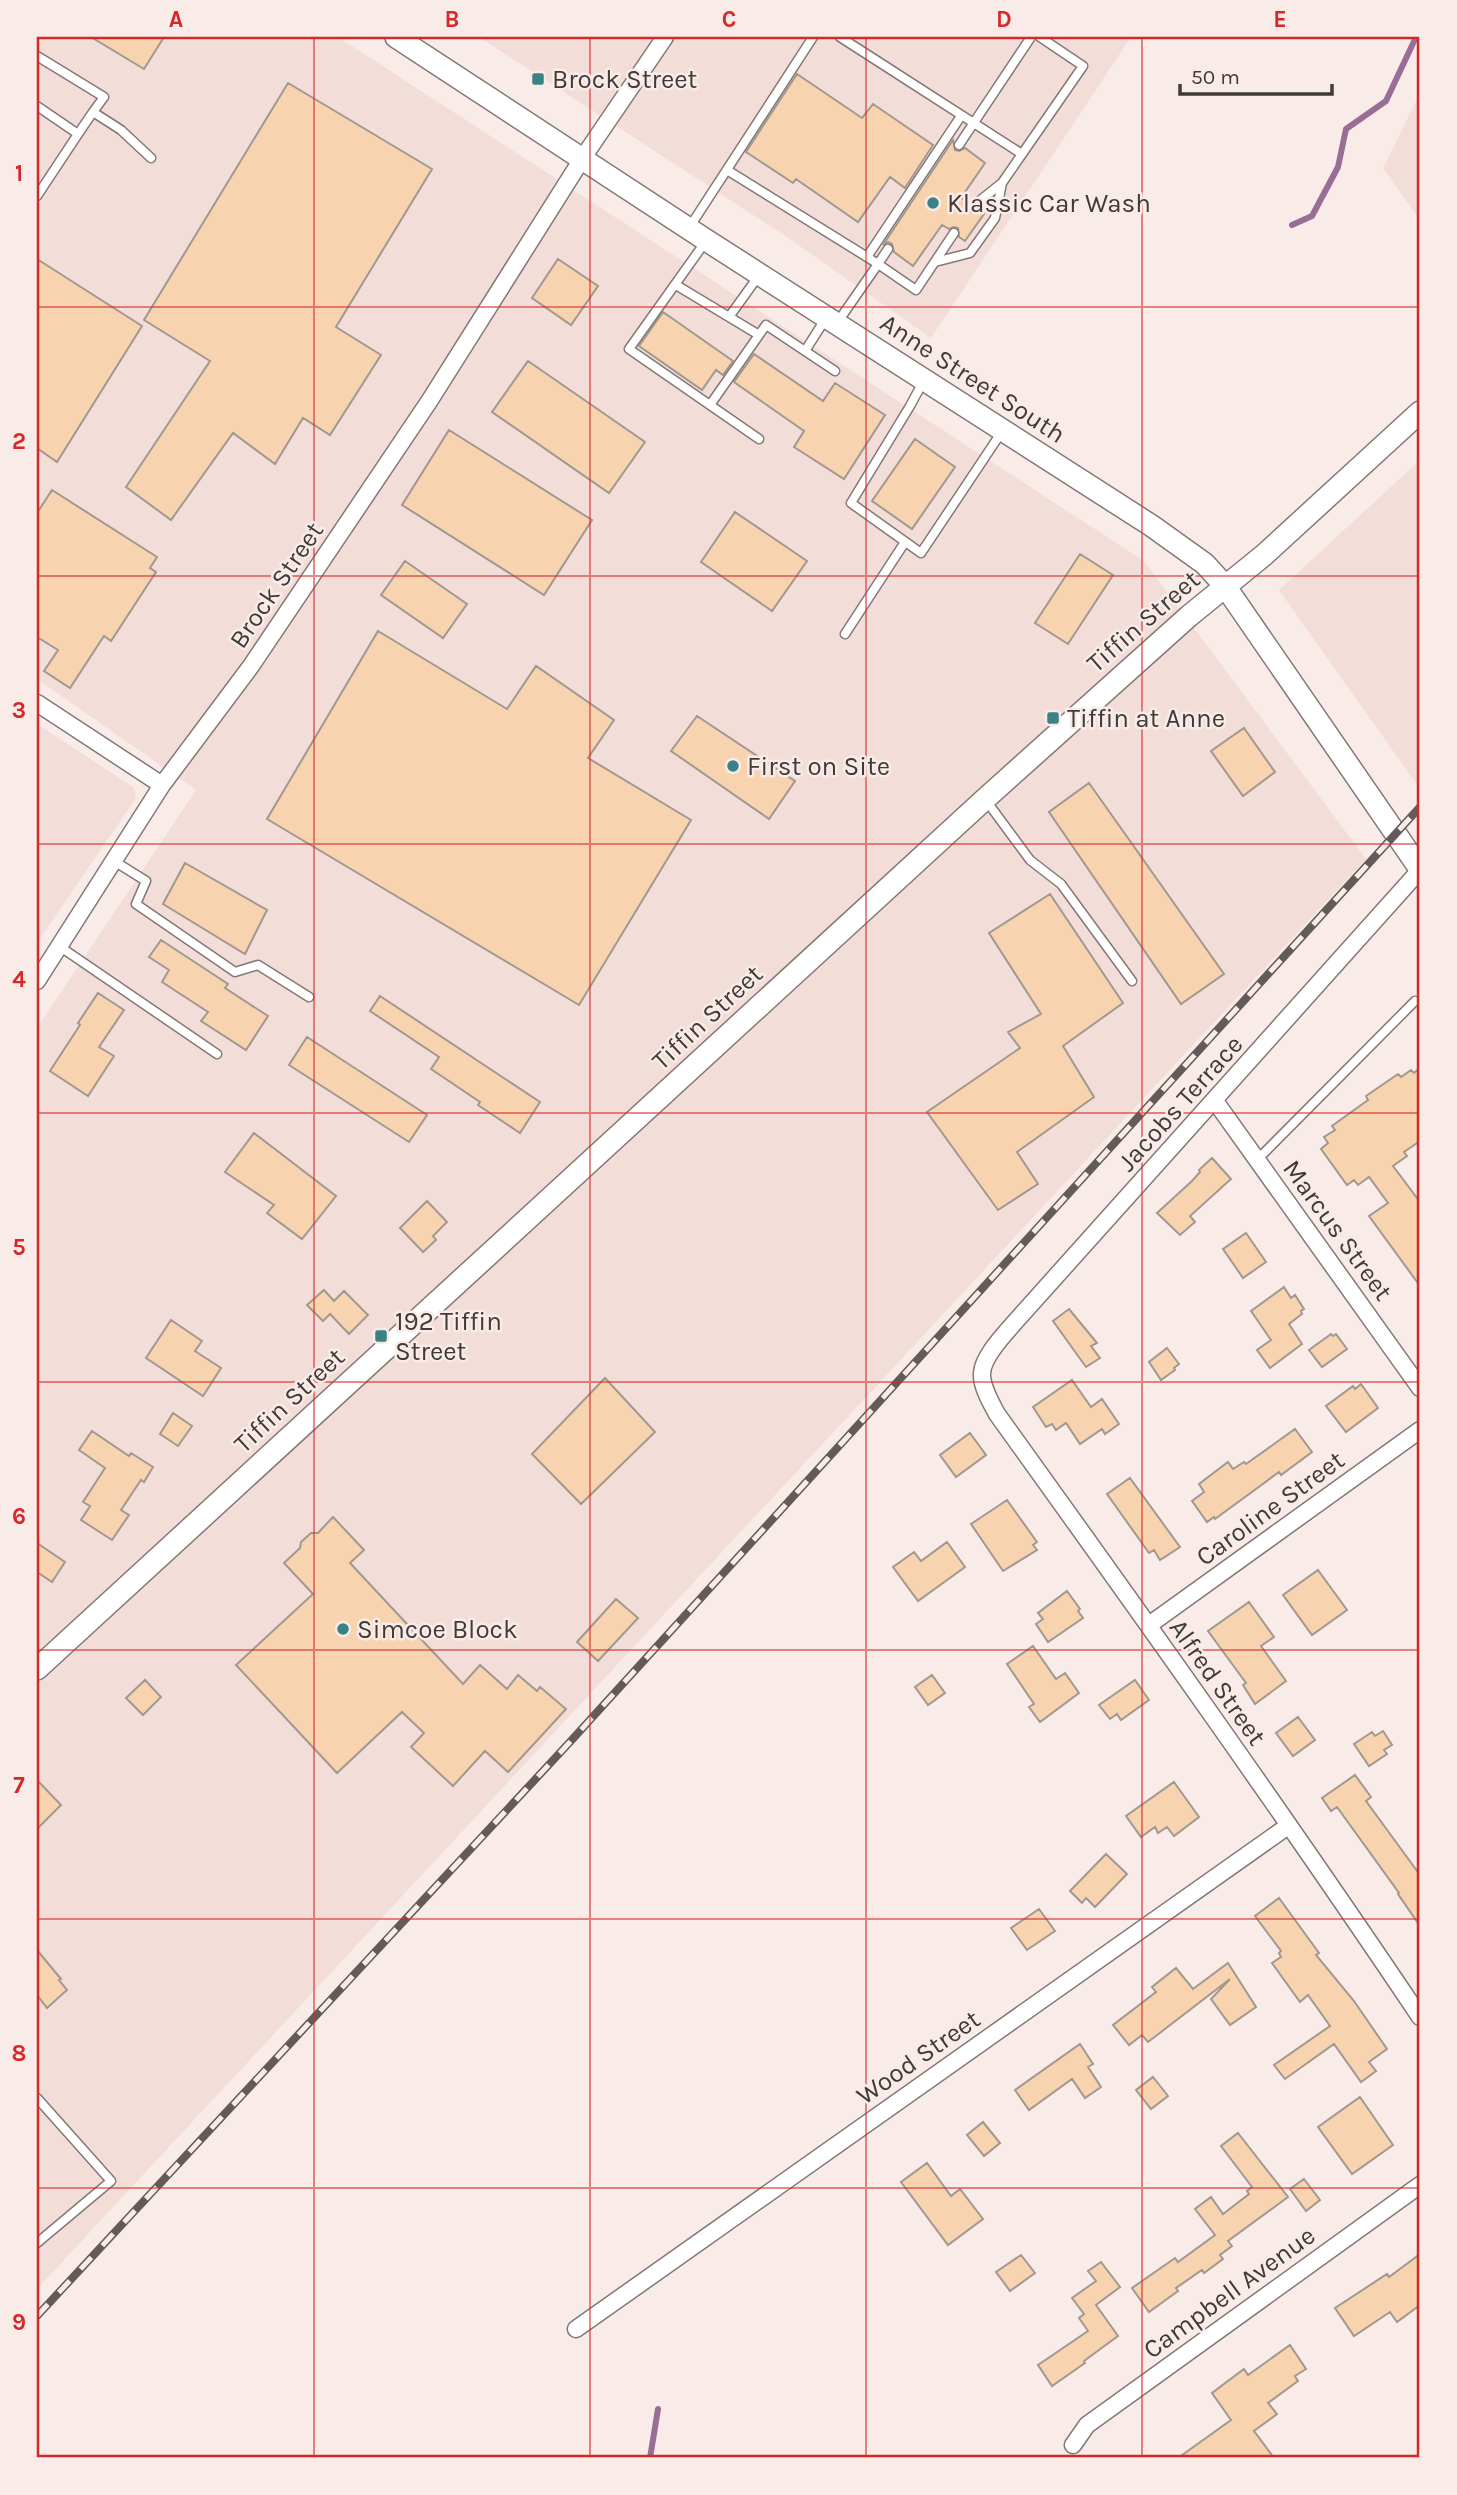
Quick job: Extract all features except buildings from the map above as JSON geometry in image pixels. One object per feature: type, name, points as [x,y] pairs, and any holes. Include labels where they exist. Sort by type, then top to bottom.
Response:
[{"type":"street","name":"Anne Street South","points":[[396,37],[1152,526],[1205,564],[1225,586],[1420,870]]},
{"type":"street","name":"Brock Street","points":[[37,981],[162,785],[251,666],[430,400],[582,159],[665,37]]},
{"type":"street","name":"Tiffin Street","points":[[37,1669],[985,799],[1225,586],[1264,555],[1420,412]]},
{"type":"street","points":[[37,703],[162,785]]},
{"type":"street","name":"Jacobs Terrace","points":[[982,1373],[992,1349],[1420,870]]},
{"type":"street","name":"Marcus Street","points":[[1215,1101],[1420,1388]]},
{"type":"street","name":"Alfred Street","points":[[982,1373],[987,1394],[997,1414],[1149,1625],[1420,2017]]},
{"type":"street","name":"Caroline Street","points":[[1149,1625],[1420,1430]]},
{"type":"street","name":"Wood Street","points":[[576,2329],[1288,1826]]},
{"type":"street","name":"Campbell Avenue","points":[[1073,2445],[1087,2425],[1420,2185]]},
{"type":"lane","points":[[759,439],[629,349],[676,285],[727,170],[813,37]]},
{"type":"lane","points":[[839,37],[1022,154]]},
{"type":"lane","points":[[959,145],[1031,37]]},
{"type":"lane","points":[[973,206],[1002,183],[1083,66],[1040,37]]},
{"type":"lane","points":[[37,55],[104,97],[37,197]]},
{"type":"lane","points":[[37,106],[78,134]]},
{"type":"lane","points":[[93,112],[121,131],[151,158]]},
{"type":"lane","points":[[867,257],[961,116]]},
{"type":"lane","points":[[727,170],[916,290],[954,233]]},
{"type":"lane","points":[[935,262],[970,253],[995,218],[1002,183]]},
{"type":"lane","points":[[806,351],[888,249]]},
{"type":"lane","points":[[729,317],[760,274]]},
{"type":"lane","points":[[676,285],[759,335]]},
{"type":"lane","points":[[710,405],[766,325],[835,371]]},
{"type":"lane","points":[[924,379],[850,503],[921,553],[1003,430]]},
{"type":"lane","points":[[845,634],[905,542]]},
{"type":"lane","points":[[985,799],[1030,860],[1061,884],[1132,981]]},
{"type":"lane","points":[[114,861],[146,881],[136,904],[235,972],[258,965],[309,997]]},
{"type":"lane","points":[[60,946],[217,1054]]},
{"type":"lane","points":[[1257,1160],[1415,1001]]},
{"type":"lane","points":[[37,2098],[111,2181],[37,2243]]},
{"type":"shaded area","points":[[37,37],[338,37],[1144,561],[1366,859],[37,2289],[37,1028],[196,790],[37,679]]},
{"type":"shaded area","points":[[479,37],[1131,37],[931,338],[784,235]]},
{"type":"shaded area","points":[[1420,93],[1420,220],[1383,168]]},
{"type":"shaded area","points":[[1420,460],[1420,789],[1279,590]]},
{"type":"shaded area","points":[[37,724],[133,787],[136,795],[37,943]]},
{"type":"waterway","points":[[1292,225],[1312,216],[1338,167],[1346,129],[1386,101],[1416,37]]},
{"type":"waterway","points":[[650,2458],[658,2409]]},
{"type":"railway","points":[[37,2316],[569,1743],[1420,807]]},
{"type":"place","name":"Brock Street","points":[[538,79]]},
{"type":"place","name":"Klassic Car Wash","points":[[933,203]]},
{"type":"place","name":"Tiffin at Anne","points":[[1053,718]]},
{"type":"place","name":"First on Site","points":[[733,766]]},
{"type":"place","name":"192 Tiffin Street","points":[[381,1336]]},
{"type":"place","name":"Simcoe Block","points":[[343,1629]]}]
